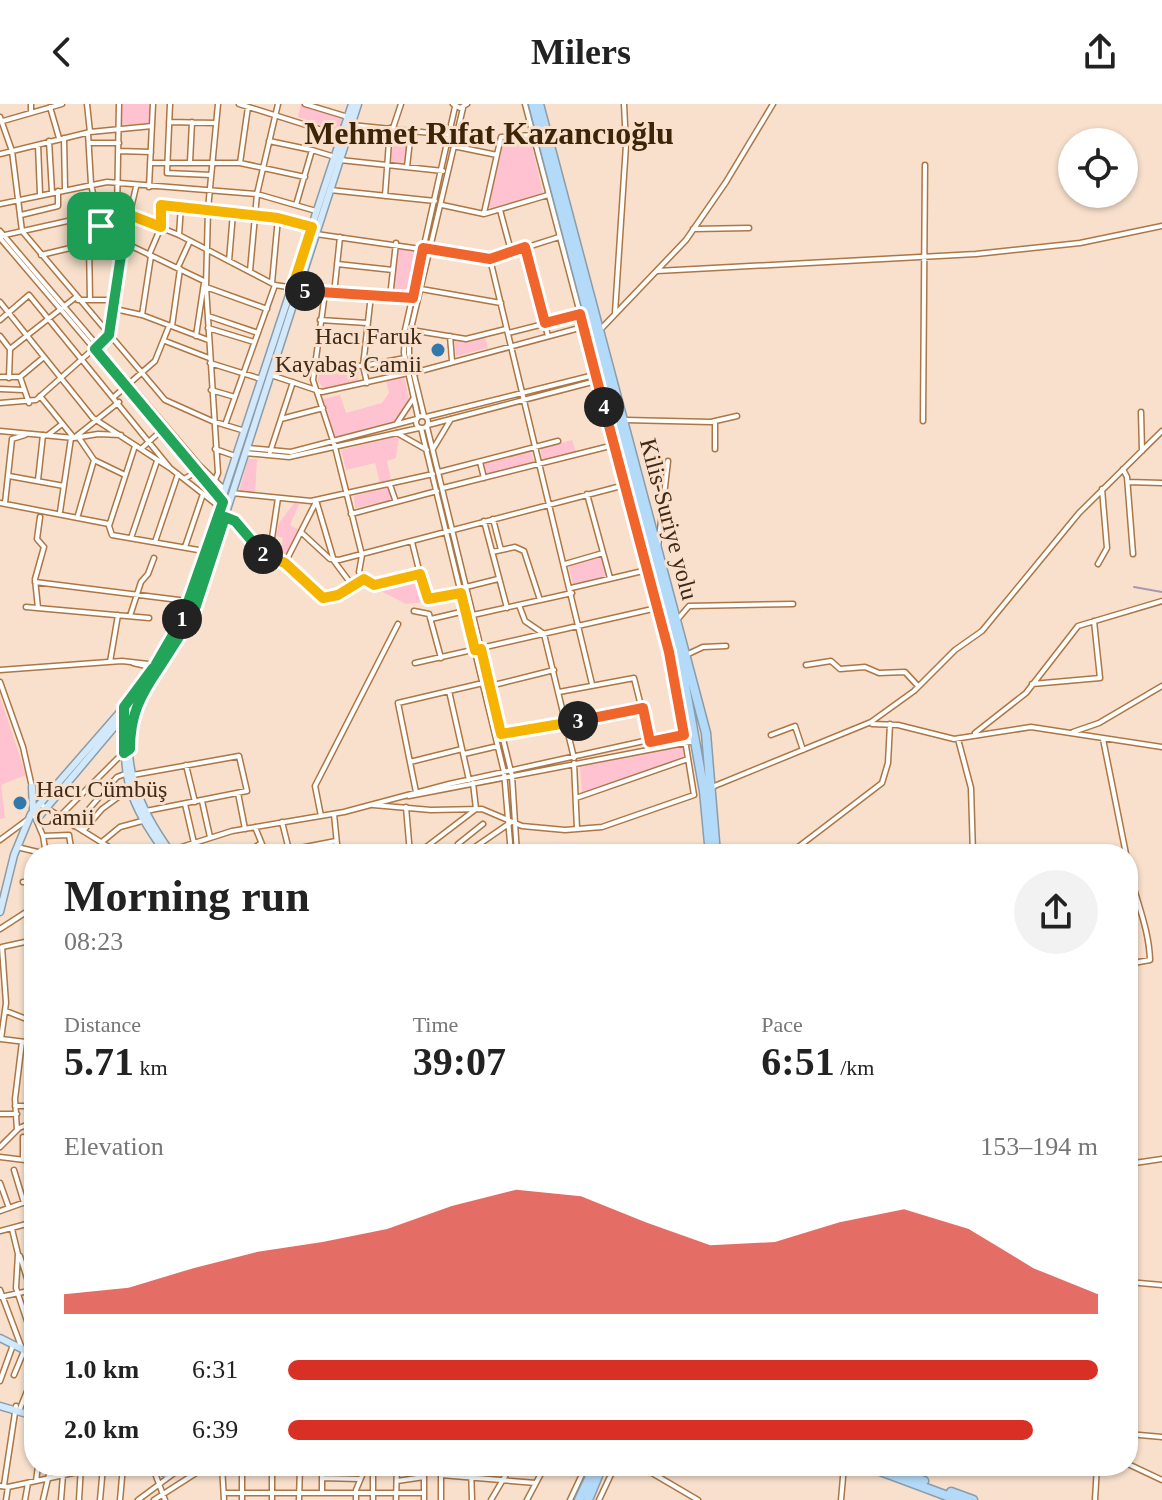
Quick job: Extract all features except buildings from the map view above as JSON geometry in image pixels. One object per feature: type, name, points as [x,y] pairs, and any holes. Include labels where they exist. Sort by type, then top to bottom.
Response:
[{"type":"highway","points":[[533,104],[598,372],[606,384],[684,680],[691,736],[704,791],[709,844]]},
{"type":"highway","name":"Kilis-Suriye yolu","points":[[539,104],[706,733],[715,844]]},
{"type":"highway","points":[[691,736],[703,741],[706,733]]},
{"type":"highway","points":[[579,1500],[590,1476]]},
{"type":"highway","points":[[588,1500],[598,1476]]},
{"type":"highway","points":[[894,1476],[958,1500]]},
{"type":"highway","points":[[909,1476],[973,1500]]},
{"type":"main road","points":[[0,912],[17,847],[28,819],[35,816],[114,724],[193,615],[225,517],[242,451],[330,190],[341,136],[355,104]]},
{"type":"main road","points":[[314,230],[316,211],[351,125],[355,104]]},
{"type":"main road","points":[[242,451],[245,431],[262,379],[295,290]]},
{"type":"main road","points":[[43,806],[47,797],[137,700],[189,602],[229,492]]},
{"type":"main road","points":[[127,751],[137,700]]},
{"type":"main road","points":[[124,707],[128,790],[142,821],[160,844]]},
{"type":"main road","points":[[125,715],[130,724]]},
{"type":"main road","points":[[114,724],[124,732]]},
{"type":"main road","points":[[128,775],[162,844]]},
{"type":"main road","points":[[32,787],[40,796],[47,797]]},
{"type":"main road","points":[[32,787],[35,816]]},
{"type":"main road","points":[[0,1338],[24,1349]]},
{"type":"main road","points":[[0,1404],[24,1411]]},
{"type":"street","points":[[31,104],[31,112]]},
{"type":"street","points":[[60,104],[1,120],[12,151],[22,231],[171,405],[245,431]]},
{"type":"street","points":[[87,104],[91,184],[104,240]]},
{"type":"street","points":[[117,210],[119,104]]},
{"type":"street","points":[[149,187],[153,104]]},
{"type":"street","points":[[170,104],[167,173],[211,175]]},
{"type":"street","points":[[196,336],[205,284],[208,209],[218,104]]},
{"type":"street","points":[[239,104],[341,136]]},
{"type":"street","points":[[250,272],[257,194],[278,104]]},
{"type":"street","points":[[305,104],[348,117]]},
{"type":"street","points":[[327,111],[329,104]]},
{"type":"street","points":[[385,196],[392,128],[401,104]]},
{"type":"street","points":[[371,805],[476,809],[498,814],[512,824],[577,829],[631,819],[694,795],[688,759],[691,736],[596,381],[598,372],[583,327],[525,104]]},
{"type":"street","points":[[615,315],[626,145],[624,104]]},
{"type":"street","points":[[599,331],[693,229],[726,182],[773,104]]},
{"type":"street","points":[[423,427],[413,399],[410,373],[409,354],[411,330],[465,106],[454,105],[451,135],[405,330],[405,358],[410,373],[436,473],[465,611],[490,686],[512,774],[513,844]]},
{"type":"street","points":[[50,107],[61,138],[65,189]]},
{"type":"street","points":[[240,163],[248,107]]},
{"type":"street","points":[[169,122],[216,123]]},
{"type":"street","points":[[190,162],[192,122]]},
{"type":"street","points":[[351,125],[451,135]]},
{"type":"street","points":[[0,154],[89,132],[152,126]]},
{"type":"street","points":[[407,167],[411,131]]},
{"type":"street","points":[[484,214],[501,137],[533,135]]},
{"type":"street","points":[[0,139],[7,137]]},
{"type":"street","points":[[21,215],[58,206],[49,141]]},
{"type":"street","points":[[269,141],[337,159],[443,171]]},
{"type":"street","points":[[89,143],[119,143]]},
{"type":"street","points":[[38,145],[40,195]]},
{"type":"street","points":[[453,146],[497,155]]},
{"type":"street","points":[[296,205],[312,150]]},
{"type":"street","points":[[119,151],[151,152]]},
{"type":"street","points":[[150,163],[240,163],[305,177]]},
{"type":"street","points":[[923,421],[925,165]]},
{"type":"street","points":[[0,204],[91,184],[119,183],[136,187],[257,194],[316,211]]},
{"type":"street","points":[[0,403],[29,403],[109,335],[123,242],[136,187]]},
{"type":"street","points":[[330,190],[435,201]]},
{"type":"street","points":[[442,204],[484,214],[548,195]]},
{"type":"street","points":[[142,315],[150,255],[161,227],[161,205],[278,218],[340,237],[490,259],[559,237]]},
{"type":"street","points":[[179,235],[181,206]]},
{"type":"street","points":[[222,505],[214,484],[1,235],[117,210],[179,235],[274,284],[295,290],[334,294],[413,298]]},
{"type":"street","points":[[500,210],[511,251]]},
{"type":"street","points":[[229,261],[233,213]]},
{"type":"street","points":[[225,425],[274,284],[278,218]]},
{"type":"street","points":[[657,271],[926,258],[1080,243],[1162,226]]},
{"type":"street","points":[[693,229],[749,228]]},
{"type":"street","points":[[334,294],[340,237]]},
{"type":"street","points":[[41,255],[104,240],[123,242],[205,284],[267,309]]},
{"type":"street","points":[[115,396],[158,357],[170,326],[179,268],[190,241]]},
{"type":"street","points":[[89,243],[90,300]]},
{"type":"street","points":[[390,297],[396,243]]},
{"type":"street","points":[[525,247],[548,336]]},
{"type":"street","points":[[490,259],[592,684]]},
{"type":"street","points":[[337,264],[393,270]]},
{"type":"street","points":[[205,284],[215,449],[214,484]]},
{"type":"street","points":[[421,289],[501,303]]},
{"type":"street","points":[[325,293],[313,380],[334,444],[362,555],[359,572],[374,585],[420,574]]},
{"type":"street","points":[[0,320],[29,295],[115,396],[170,468]]},
{"type":"street","points":[[367,383],[363,366],[371,295]]},
{"type":"street","points":[[10,349],[47,316],[77,298],[116,300]]},
{"type":"street","points":[[0,302],[96,420],[222,505]]},
{"type":"street","points":[[115,309],[142,315],[209,340]]},
{"type":"street","points":[[411,330],[470,338],[580,314]]},
{"type":"street","points":[[208,316],[258,333]]},
{"type":"street","points":[[320,320],[367,323]]},
{"type":"street","points":[[270,374],[318,391],[410,373],[583,327]]},
{"type":"street","points":[[208,328],[254,342]]},
{"type":"street","points":[[0,336],[10,349],[9,378]]},
{"type":"street","points":[[450,336],[452,361]]},
{"type":"street","points":[[165,341],[262,379]]},
{"type":"street","points":[[0,377],[20,377],[44,357]]},
{"type":"street","points":[[314,364],[363,366],[405,358]]},
{"type":"street","points":[[215,449],[291,452],[394,433],[451,419],[598,372]]},
{"type":"street","points":[[20,377],[29,403]]},
{"type":"street","points":[[242,451],[289,457],[421,417],[596,381],[606,384]]},
{"type":"street","points":[[270,452],[293,382]]},
{"type":"street","points":[[0,389],[23,390]]},
{"type":"street","points":[[211,390],[235,397]]},
{"type":"street","points":[[40,396],[94,460],[125,475]]},
{"type":"street","points":[[396,425],[413,399]]},
{"type":"street","points":[[60,512],[75,438],[119,402]]},
{"type":"street","points":[[281,419],[323,408]]},
{"type":"street","points":[[1141,412],[1142,451]]},
{"type":"street","points":[[622,420],[715,421],[737,416]]},
{"type":"street","points":[[430,451],[451,419]]},
{"type":"street","points":[[715,421],[715,449]]},
{"type":"street","points":[[38,481],[45,435],[62,424]]},
{"type":"street","points":[[141,449],[165,428]]},
{"type":"street","points":[[165,428],[198,471],[229,492],[316,500],[390,485],[558,441]]},
{"type":"street","points":[[0,431],[75,438],[98,434],[122,435]]},
{"type":"street","points":[[711,788],[865,724],[918,686],[955,650],[982,631],[1102,489],[1162,431]]},
{"type":"street","points":[[394,433],[430,451]]},
{"type":"street","points":[[27,434],[12,439],[9,476],[2,503],[78,515],[109,524]]},
{"type":"street","points":[[351,514],[614,445]]},
{"type":"street","points":[[135,446],[109,524],[112,535],[207,551]]},
{"type":"street","points":[[131,538],[157,459]]},
{"type":"street","points":[[78,515],[94,460]]},
{"type":"street","points":[[657,553],[668,461]]},
{"type":"street","points":[[480,462],[484,478]]},
{"type":"street","points":[[1123,469],[1127,482],[1133,554]]},
{"type":"street","points":[[184,479],[198,471]]},
{"type":"street","points":[[155,542],[178,474]]},
{"type":"street","points":[[9,476],[64,486]]},
{"type":"street","points":[[1127,482],[1162,483]]},
{"type":"street","points":[[390,485],[396,502]]},
{"type":"street","points":[[334,561],[625,485]]},
{"type":"street","points":[[1098,564],[1107,548],[1102,489]]},
{"type":"street","points":[[185,547],[203,494]]},
{"type":"street","points":[[587,494],[610,578]]},
{"type":"street","points":[[269,558],[278,498]]},
{"type":"street","points":[[285,563],[316,500]]},
{"type":"street","points":[[316,500],[334,561]]},
{"type":"street","points":[[38,608],[35,582],[38,557],[44,547],[37,539],[40,517]]},
{"type":"street","points":[[225,517],[235,521],[269,558],[285,563],[323,598],[364,579]]},
{"type":"street","points":[[493,519],[501,550]]},
{"type":"street","points":[[484,521],[507,608]]},
{"type":"street","points":[[449,531],[473,615],[483,683],[512,824]]},
{"type":"street","points":[[302,533],[334,561],[353,586]]},
{"type":"street","points":[[412,542],[428,599],[461,593]]},
{"type":"street","points":[[492,552],[518,547],[526,553],[540,600]]},
{"type":"street","points":[[565,564],[603,553]]},
{"type":"street","points":[[130,616],[154,558]]},
{"type":"street","points":[[473,615],[647,570]]},
{"type":"street","points":[[466,587],[499,578]]},
{"type":"street","points":[[35,582],[189,602]]},
{"type":"street","points":[[969,737],[1010,709],[1073,631],[1094,621],[1162,601]]},
{"type":"street","points":[[675,622],[689,606],[793,604]]},
{"type":"street","points":[[519,605],[525,621],[544,634],[554,670],[574,761],[577,829]]},
{"type":"street","points":[[26,607],[149,618]]},
{"type":"street","points":[[415,663],[657,608]]},
{"type":"street","points":[[414,611],[427,612],[441,658]]},
{"type":"street","points":[[431,619],[465,611]]},
{"type":"street","points":[[110,662],[118,615]]},
{"type":"street","points":[[1032,684],[1100,678],[1094,621]]},
{"type":"street","points":[[321,816],[315,786],[398,624]]},
{"type":"street","points":[[684,656],[703,647],[726,646]]},
{"type":"street","points":[[0,670],[122,661],[156,667]]},
{"type":"street","points":[[806,665],[831,661],[840,669],[865,667],[879,673],[905,672],[918,686]]},
{"type":"street","points":[[490,686],[554,670]]},
{"type":"street","points":[[559,692],[634,678],[650,742]]},
{"type":"street","points":[[0,682],[23,747],[32,787]]},
{"type":"street","points":[[416,792],[398,703],[483,683]]},
{"type":"street","points":[[1071,733],[1099,723],[1162,686]]},
{"type":"street","points":[[449,691],[476,809]]},
{"type":"street","points":[[501,734],[643,708]]},
{"type":"street","points":[[865,724],[890,724],[958,739],[1019,727],[1162,747]]},
{"type":"street","points":[[802,844],[882,783],[888,763],[890,724]]},
{"type":"street","points":[[771,735],[795,726],[803,750]]},
{"type":"street","points":[[574,761],[650,742],[691,736]]},
{"type":"street","points":[[190,844],[245,829],[334,814],[416,792],[691,736]]},
{"type":"street","points":[[1103,738],[1124,844]]},
{"type":"street","points":[[958,739],[971,788],[973,844]]},
{"type":"street","points":[[410,762],[498,746]]},
{"type":"street","points":[[60,816],[127,751]]},
{"type":"street","points":[[74,826],[117,777],[237,754],[247,791],[144,812]]},
{"type":"street","points":[[576,798],[688,759]]},
{"type":"street","points":[[186,765],[195,802]]},
{"type":"street","points":[[399,796],[471,781]]},
{"type":"street","points":[[83,831],[102,809],[128,790]]},
{"type":"street","points":[[238,793],[245,829]]},
{"type":"street","points":[[202,800],[210,837]]},
{"type":"street","points":[[185,804],[195,842]]},
{"type":"street","points":[[43,806],[106,844]]},
{"type":"street","points":[[406,807],[409,844]]},
{"type":"street","points":[[430,844],[476,809]]},
{"type":"street","points":[[334,814],[336,844]]},
{"type":"street","points":[[35,816],[44,844]]},
{"type":"street","points":[[0,840],[28,819]]},
{"type":"street","points":[[103,841],[120,827],[142,821]]},
{"type":"street","points":[[282,822],[287,844]]},
{"type":"street","points":[[458,844],[483,824]]},
{"type":"street","points":[[481,844],[512,824]]},
{"type":"street","points":[[255,827],[261,843]]},
{"type":"street","points":[[43,836],[69,835],[70,844]]},
{"type":"street","points":[[323,844],[336,841]]},
{"type":"street","points":[[17,847],[24,849]]},
{"type":"street","points":[[1138,907],[1149,937],[1150,960],[1138,962]]},
{"type":"street","points":[[0,929],[24,913]]},
{"type":"street","points":[[17,1130],[15,1106],[22,1042],[1,1039],[6,1011],[3,1004],[1,948],[24,942]]},
{"type":"street","points":[[6,1011],[24,1018]]},
{"type":"street","points":[[15,1106],[24,1106]]},
{"type":"street","points":[[0,1114],[17,1114]]},
{"type":"street","points":[[0,1147],[24,1127]]},
{"type":"street","points":[[0,1157],[23,1157],[23,1137]]},
{"type":"street","points":[[1138,1163],[1162,1159]]},
{"type":"street","points":[[0,1211],[24,1203],[14,1170]]},
{"type":"street","points":[[0,1183],[9,1208]]},
{"type":"street","points":[[0,1231],[24,1225]]},
{"type":"street","points":[[12,1229],[18,1254],[18,1293],[24,1309]]},
{"type":"street","points":[[18,1254],[24,1265]]},
{"type":"street","points":[[1138,1283],[1162,1285]]},
{"type":"street","points":[[0,1290],[24,1349],[14,1375]]},
{"type":"street","points":[[2,1296],[24,1292]]},
{"type":"street","points":[[0,1381],[2,1366],[24,1349]]},
{"type":"street","points":[[6,1500],[4,1486],[18,1409],[24,1396]]},
{"type":"street","points":[[1138,1435],[1162,1437]]},
{"type":"street","points":[[1138,1469],[1162,1480]]},
{"type":"street","points":[[36,1481],[37,1476]]},
{"type":"street","points":[[43,1500],[47,1476]]},
{"type":"street","points":[[4,1486],[59,1476]]},
{"type":"street","points":[[61,1500],[63,1476]]},
{"type":"street","points":[[79,1500],[80,1476]]},
{"type":"street","points":[[100,1500],[103,1476]]},
{"type":"street","points":[[120,1500],[122,1476]]},
{"type":"street","points":[[156,1476],[165,1500]]},
{"type":"street","points":[[138,1500],[172,1476]]},
{"type":"street","points":[[154,1500],[191,1476]]},
{"type":"street","points":[[223,1476],[224,1500]]},
{"type":"street","points":[[242,1476],[242,1500]]},
{"type":"street","points":[[272,1476],[272,1500]]},
{"type":"street","points":[[299,1500],[300,1476]]},
{"type":"street","points":[[356,1497],[361,1476]]},
{"type":"street","points":[[373,1497],[374,1476]]},
{"type":"street","points":[[396,1497],[397,1476]]},
{"type":"street","points":[[441,1476],[441,1500]]},
{"type":"street","points":[[471,1476],[472,1500]]},
{"type":"street","points":[[479,1476],[536,1483]]},
{"type":"street","points":[[491,1500],[505,1476]]},
{"type":"street","points":[[527,1500],[540,1476]]},
{"type":"street","points":[[570,1500],[581,1476]]},
{"type":"street","points":[[599,1500],[610,1476]]},
{"type":"street","points":[[657,1476],[698,1500]]},
{"type":"street","points":[[841,1500],[843,1476]]},
{"type":"street","points":[[1095,1500],[1096,1476]]},
{"type":"street","points":[[224,1493],[424,1497],[424,1477],[397,1481]]},
{"type":"street","points":[[322,1493],[322,1478],[360,1479]]},
{"type":"street","points":[[25,1500],[28,1483]]},
{"type":"shaded area","points":[[118,104],[152,104],[151,123],[118,125]]},
{"type":"shaded area","points":[[301,104],[343,118],[339,131],[298,117]]},
{"type":"shaded area","points":[[394,131],[409,132],[404,163],[391,162]]},
{"type":"shaded area","points":[[504,140],[531,141],[543,194],[492,210],[488,206]]},
{"type":"shaded area","points":[[399,248],[413,250],[417,255],[408,295],[393,292]]},
{"type":"shaded area","points":[[485,337],[488,348],[456,356],[454,339],[470,342]]},
{"type":"shaded area","points":[[320,369],[359,371],[357,382],[324,389],[318,381]]},
{"type":"shaded area","points":[[404,376],[409,400],[396,421],[334,438],[323,399],[340,395],[346,413],[382,403],[389,393],[386,380]]},
{"type":"shaded area","points":[[399,436],[396,458],[387,461],[391,480],[380,483],[375,463],[346,470],[341,450]]},
{"type":"shaded area","points":[[572,440],[576,452],[545,460],[541,458],[541,448]]},
{"type":"shaded area","points":[[531,451],[534,463],[485,475],[482,464]]},
{"type":"shaded area","points":[[248,459],[257,459],[255,494],[239,492]]},
{"type":"shaded area","points":[[389,487],[393,500],[355,508],[354,496]]},
{"type":"shaded area","points":[[295,502],[299,504],[290,525],[299,530],[285,557],[280,553],[283,538],[276,536],[279,523]]},
{"type":"shaded area","points":[[601,556],[606,576],[573,584],[568,564]]},
{"type":"shaded area","points":[[417,577],[423,602],[406,604],[377,589]]},
{"type":"shaded area","points":[[0,697],[26,775],[1,785],[5,818],[0,819]]},
{"type":"shaded area","points":[[682,745],[684,757],[582,794],[580,766]]},
{"type":"waterway","points":[[1134,587],[1162,592]]},
{"type":"place","name":"Hacı Faruk Kayabaş Camii","points":[[438,350]]},
{"type":"place","name":"Hacı Cümbüş Camii","points":[[20,803]]},
{"type":"district","name":"Mehmet Rıfat Kazancıoğlu","points":[[489,133]]},
{"type":"route","points":[[101,226],[98,215],[117,210],[161,227],[161,205],[278,218],[312,227],[292,289],[413,298],[423,248],[490,259],[525,247],[545,323],[580,314],[669,652],[684,735],[650,742],[643,708],[501,734],[481,649],[475,650],[461,593],[428,599],[420,574],[379,585],[364,579],[325,599],[285,563],[269,558],[235,521],[225,517],[193,615],[159,668],[153,668],[124,707],[124,753],[130,749],[130,721],[137,700],[159,668],[156,664],[183,617],[223,502],[95,349],[109,335],[123,242],[104,240],[101,226]]}]
